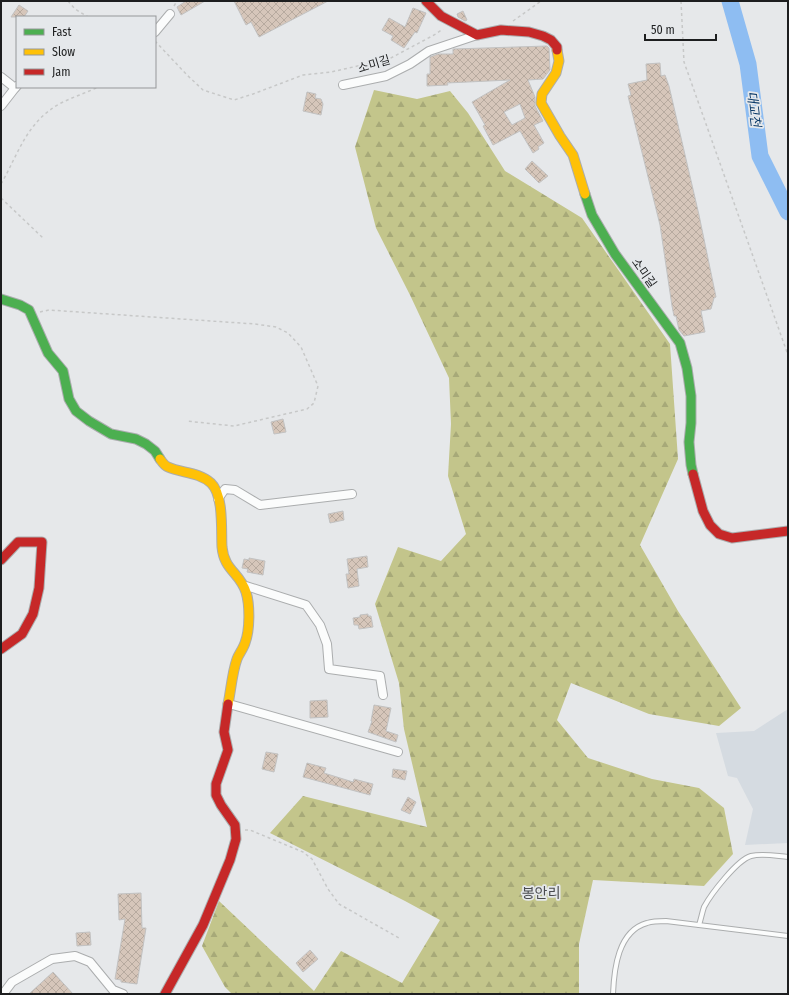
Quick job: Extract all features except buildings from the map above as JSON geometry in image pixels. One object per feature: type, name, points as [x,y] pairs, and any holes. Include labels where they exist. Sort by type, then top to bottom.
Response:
[{"type":"street","points":[[426,1],[441,16],[477,35]]},
{"type":"street","points":[[156,31],[170,14]]},
{"type":"street","name":"소미길","points":[[342,85],[386,76],[410,64],[429,51],[477,35],[501,30],[529,32],[544,36],[558,47],[559,60],[556,73],[542,94],[541,103],[573,155],[592,215],[620,259],[680,343],[687,368],[691,396],[689,442],[691,465],[703,511],[710,525],[719,534],[732,538],[788,531]]},
{"type":"street","points":[[1,77],[16,87],[1,106]]},
{"type":"street","points":[[1,299],[29,310],[48,353],[63,371],[69,399],[76,411],[89,421],[111,434],[136,439],[146,444],[155,451],[167,467],[192,473],[211,483],[217,493],[222,526],[222,548],[224,560],[231,571],[241,581],[246,592],[248,630],[245,643],[237,660],[226,716],[224,732],[228,750],[216,784],[216,795],[235,824],[236,838],[230,860],[203,925],[165,994]]},
{"type":"street","points":[[218,499],[224,489],[235,490],[260,505],[352,494]]},
{"type":"street","points":[[1,560],[18,542],[42,542],[39,588],[33,614],[22,634],[1,649]]},
{"type":"street","points":[[243,585],[306,605],[320,625],[327,644],[329,670],[380,676],[384,695]]},
{"type":"street","points":[[229,704],[398,752]]},
{"type":"street","points":[[3,994],[12,982],[52,959],[75,956],[90,962],[113,990],[123,994]]},
{"type":"lane","points":[[699,925],[704,908],[714,892],[734,868],[750,856],[761,854],[788,856]]},
{"type":"lane","points":[[613,994],[617,964],[623,943],[638,927],[647,923],[666,921],[788,936]]},
{"type":"path","points":[[68,1],[75,9],[86,16]]},
{"type":"path","points":[[501,30],[541,1]]},
{"type":"path","points":[[681,1],[684,62],[788,355]]},
{"type":"path","points":[[156,43],[204,90],[234,100],[302,75],[331,72],[389,59],[434,35],[452,22]]},
{"type":"path","points":[[1,184],[21,143],[29,131],[44,115],[61,104],[96,88]]},
{"type":"path","points":[[1,198],[43,238]]},
{"type":"path","points":[[31,314],[49,310],[255,324],[276,327],[288,333],[301,347],[318,386],[314,403],[307,409],[234,426],[186,421]]},
{"type":"path","points":[[236,830],[250,830],[302,852],[312,858],[328,889],[339,904],[399,938]]},
{"type":"shaded area","points":[[788,709],[788,843],[745,845],[753,809],[737,778],[728,776],[716,733],[754,731]]},
{"type":"green space","points":[[374,90],[417,99],[450,91],[468,113],[505,171],[582,218],[670,344],[678,459],[640,545],[678,611],[741,708],[719,726],[649,714],[571,683],[557,720],[588,758],[652,779],[699,788],[724,808],[733,854],[704,886],[593,880],[579,944],[579,994],[232,994],[225,987],[202,946],[219,901],[314,991],[341,951],[402,983],[440,920],[270,833],[303,796],[427,827],[404,729],[399,683],[375,604],[398,547],[441,561],[466,534],[448,476],[451,424],[449,378],[410,295],[376,228],[355,147]]},
{"type":"waterway","name":"대교천","points":[[730,1],[748,64],[760,156],[788,212]]},
{"type":"traffic: fast","points":[[585,194],[592,215],[615,254],[680,343],[687,368],[691,396],[689,442],[693,474]]},
{"type":"traffic: fast","points":[[1,299],[20,305],[29,310],[48,353],[63,371],[69,399],[76,411],[89,421],[111,434],[136,439],[146,444],[155,451],[160,459]]},
{"type":"traffic: slow","points":[[557,50],[559,61],[556,73],[542,94],[541,103],[573,155],[585,194]]},
{"type":"traffic: slow","points":[[160,459],[168,467],[206,479],[215,489],[220,504],[223,555],[229,566],[240,580],[246,592],[249,610],[247,638],[235,664],[228,704]]},
{"type":"traffic: jam","points":[[426,1],[441,16],[477,35],[501,30],[529,32],[551,40],[557,47],[557,50]]},
{"type":"traffic: jam","points":[[693,474],[703,511],[710,525],[719,534],[732,538],[788,531]]},
{"type":"traffic: jam","points":[[1,560],[18,542],[42,542],[39,588],[33,614],[22,634],[1,649]]},
{"type":"traffic: jam","points":[[165,994],[203,925],[230,860],[236,839],[235,825],[216,795],[216,784],[228,750],[224,732],[228,704]]},
{"type":"district","name":"봉안리","points":[[541,893]]}]
